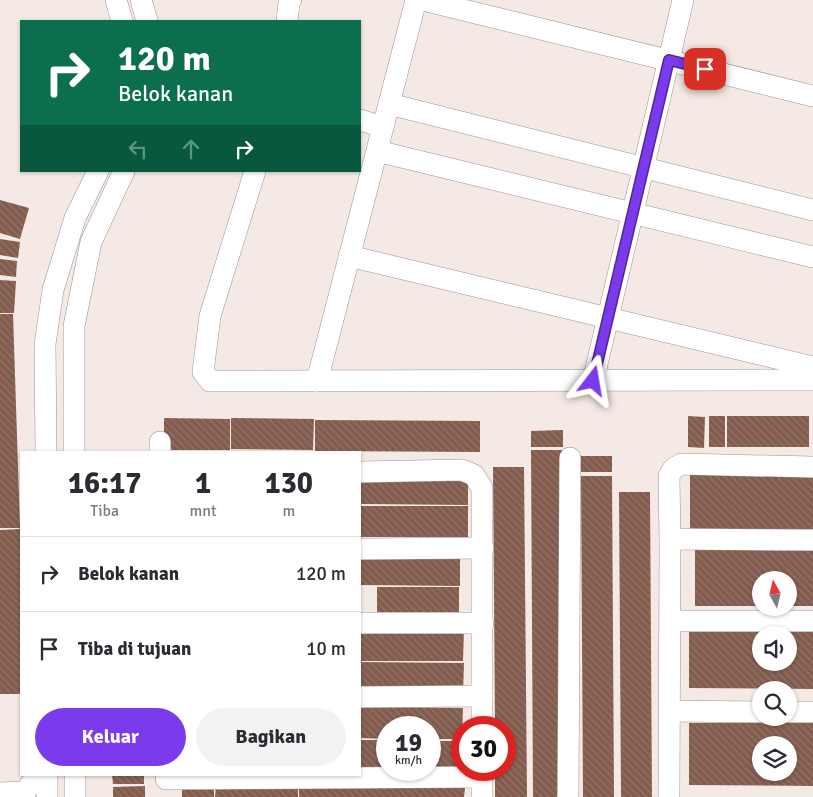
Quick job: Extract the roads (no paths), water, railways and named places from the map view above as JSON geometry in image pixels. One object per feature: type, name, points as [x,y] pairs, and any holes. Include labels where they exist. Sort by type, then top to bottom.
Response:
[{"type":"street","points":[[116,0],[122,20]]},
{"type":"street","points":[[142,0],[147,20]]},
{"type":"street","points":[[317,381],[416,0]]},
{"type":"street","points":[[423,0],[813,96]]},
{"type":"street","points":[[593,381],[684,0]]},
{"type":"street","points":[[389,104],[813,210]]},
{"type":"street","points":[[361,120],[383,127]]},
{"type":"street","points":[[377,150],[813,256]]},
{"type":"street","points":[[46,451],[45,344],[53,290],[75,218],[98,172]]},
{"type":"street","points":[[74,451],[74,326],[91,242],[124,172]]},
{"type":"street","points":[[255,172],[210,316],[203,372],[210,381],[813,380]]},
{"type":"street","points":[[350,256],[813,366]]},
{"type":"street","points":[[568,797],[570,458]]},
{"type":"street","points":[[669,797],[669,476],[676,466],[681,464],[813,467]]},
{"type":"street","points":[[361,472],[462,470],[472,473],[482,488],[482,716]]},
{"type":"street","points":[[670,539],[813,540]]},
{"type":"street","points":[[361,549],[483,548]]},
{"type":"street","points":[[670,621],[813,621]]},
{"type":"street","points":[[361,623],[483,623]]},
{"type":"street","points":[[361,697],[482,696]]},
{"type":"street","points":[[670,711],[752,712]]},
{"type":"street","points":[[797,712],[813,712]]},
{"type":"street","points":[[0,793],[27,794],[35,778],[38,776]]},
{"type":"street","points":[[47,797],[48,776]]},
{"type":"street","points":[[75,776],[75,797]]},
{"type":"street","points":[[166,784],[482,781]]}]
